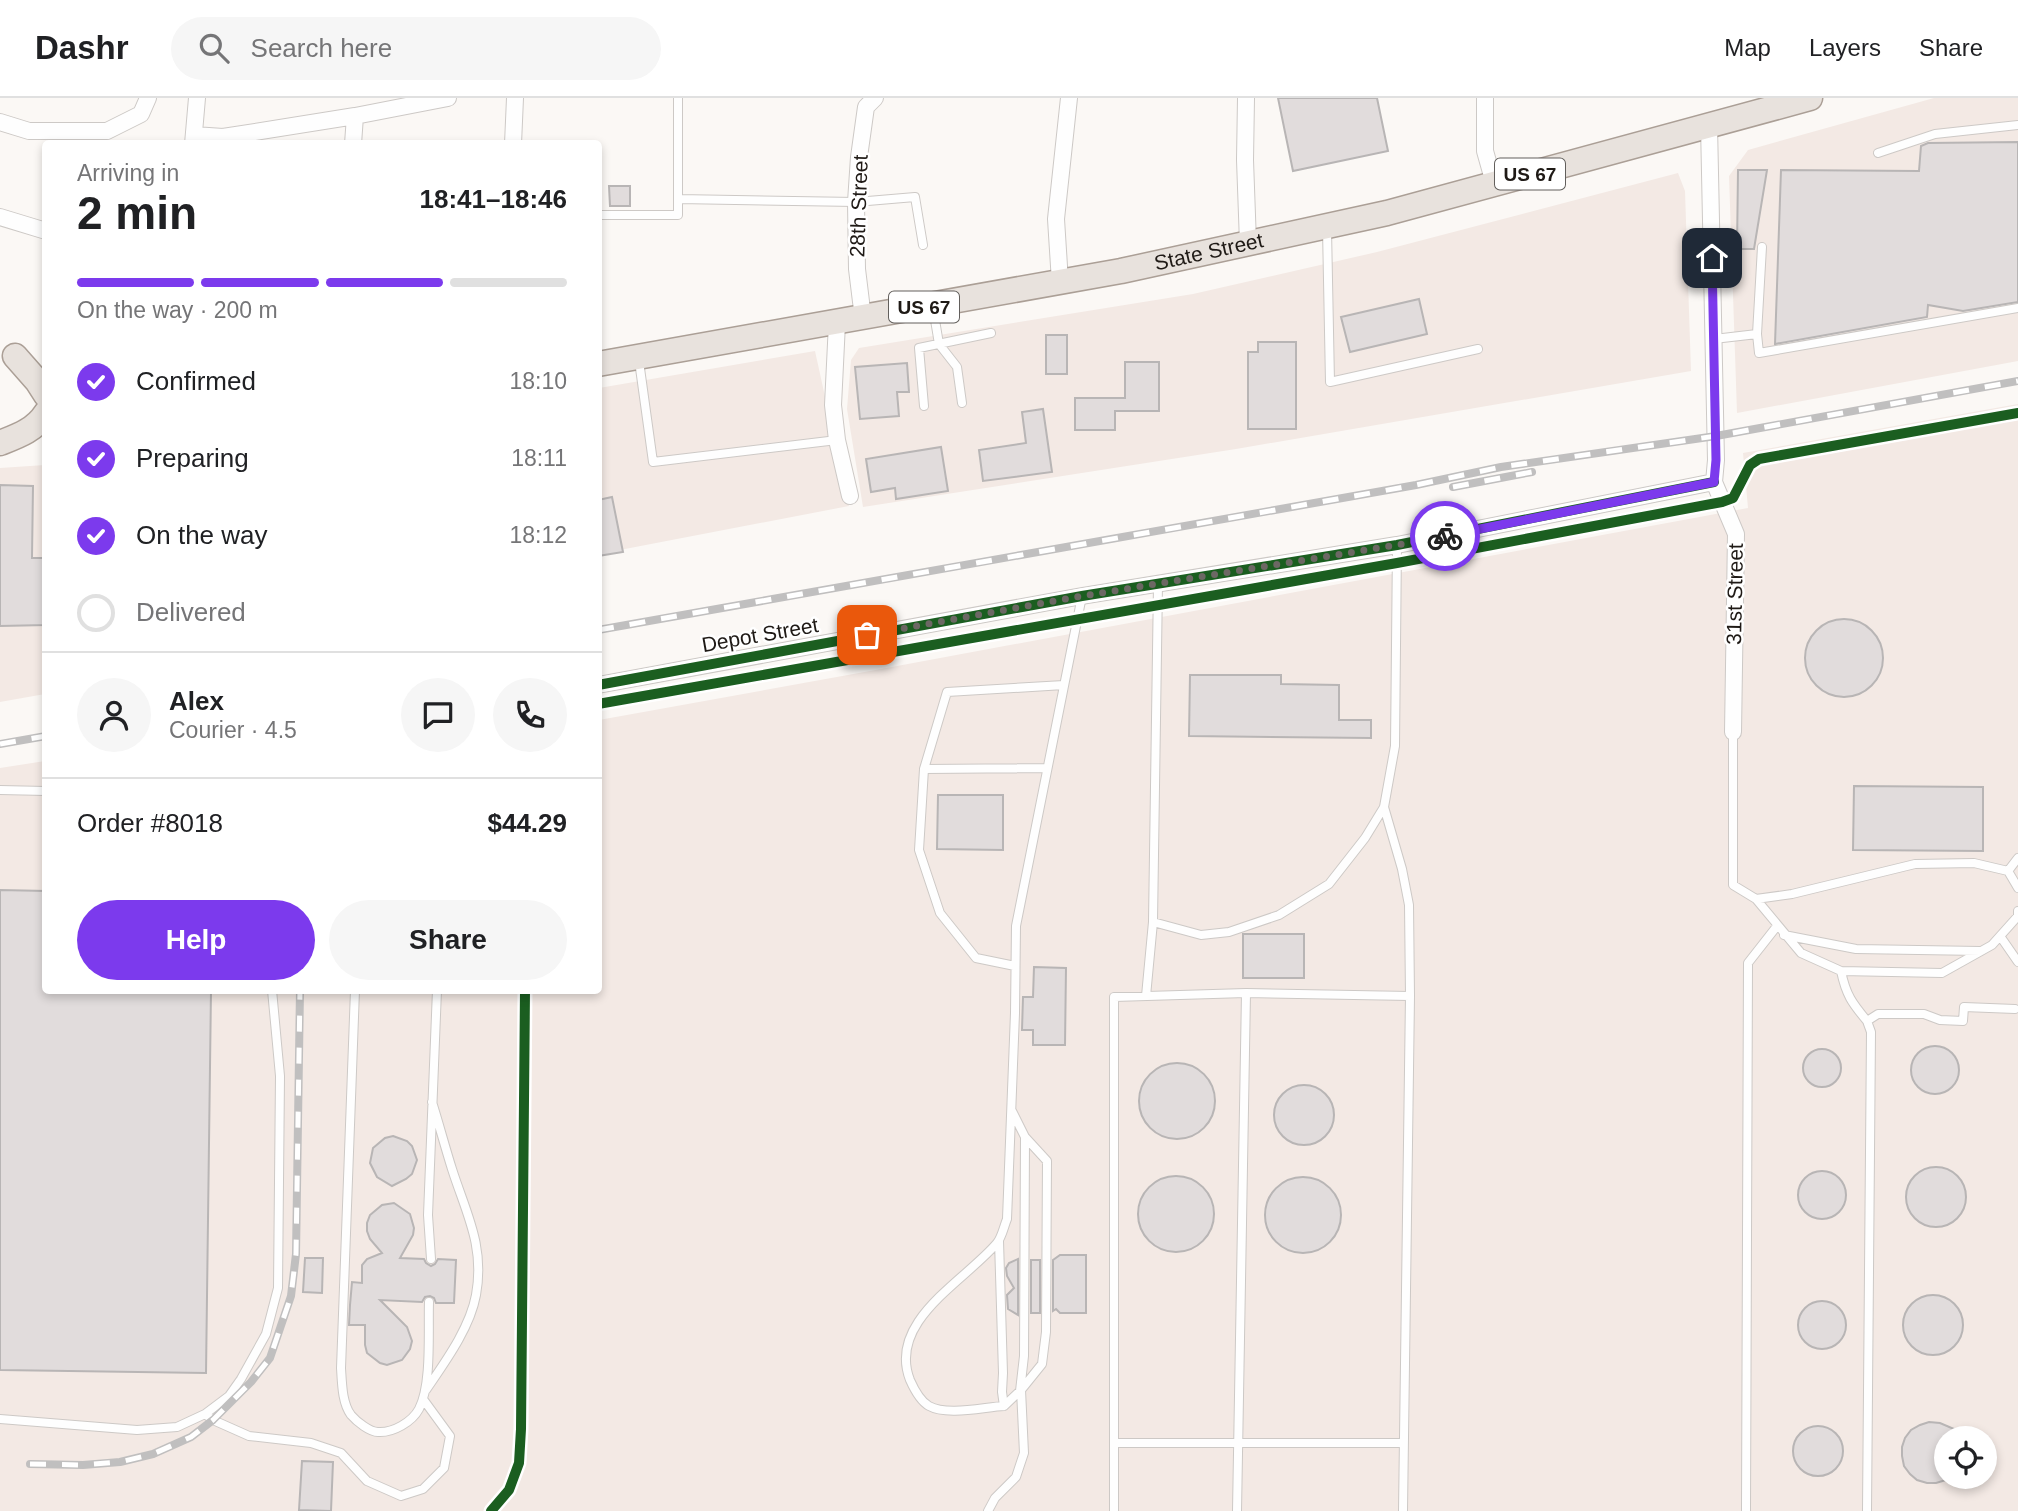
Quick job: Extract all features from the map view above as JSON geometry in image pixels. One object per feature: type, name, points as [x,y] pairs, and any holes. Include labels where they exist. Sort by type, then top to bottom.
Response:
[{"type":"main road","name":"State Street","points":[[602,363],[1121,271],[1387,213],[1810,98]]},
{"type":"main road","points":[[8,351],[42,365]]},
{"type":"main road","points":[[8,351],[42,389]]},
{"type":"main road","points":[[0,443],[33,427],[42,417]]},
{"type":"main road","points":[[0,443],[42,441]]},
{"type":"street","points":[[0,122],[29,131],[107,131],[141,114],[148,98]]},
{"type":"street","points":[[197,98],[194,139],[223,137],[355,116],[448,98]]},
{"type":"street","points":[[513,140],[515,98]]},
{"type":"street","name":"28th Street","points":[[863,318],[857,269],[856,202],[866,107],[875,98]]},
{"type":"street","points":[[1060,282],[1056,219],[1069,98]]},
{"type":"street","points":[[1246,98],[1248,243]]},
{"type":"street","points":[[1485,98],[1485,152],[1494,183]]},
{"type":"street","points":[[354,140],[355,116]]},
{"type":"street","name":"31st Street","points":[[1709,125],[1716,460],[1714,482],[1736,534],[1734,732]]},
{"type":"street","points":[[0,217],[42,230]]},
{"type":"street","points":[[837,323],[833,405],[837,440],[850,496]]},
{"type":"street","name":"Depot Street","points":[[602,684],[1082,596],[1397,545],[1714,482]]},
{"type":"lane","points":[[602,215],[678,215],[678,98]]},
{"type":"lane","points":[[1878,153],[1935,134],[2018,125]]},
{"type":"lane","points":[[678,199],[856,202],[915,197],[923,245]]},
{"type":"lane","points":[[1327,226],[1330,382],[1478,349]]},
{"type":"lane","points":[[1762,247],[1757,334],[1759,353],[2018,308]]},
{"type":"lane","points":[[933,305],[939,344],[957,367],[962,403]]},
{"type":"lane","points":[[2002,311],[2018,315]]},
{"type":"lane","points":[[924,406],[919,348],[991,333]]},
{"type":"lane","points":[[1714,339],[1757,334]]},
{"type":"lane","points":[[638,358],[653,462],[837,440]]},
{"type":"lane","points":[[1153,922],[1201,935],[1229,932],[1279,915],[1329,884],[1365,838],[1384,807],[1395,746],[1397,545]]},
{"type":"lane","points":[[1146,996],[1153,922],[1158,584]]},
{"type":"lane","points":[[1004,1406],[999,1241],[1007,1219],[1016,926],[1082,596]]},
{"type":"lane","points":[[1016,966],[976,958],[940,913],[919,850],[924,769],[947,692],[1064,685]]},
{"type":"lane","points":[[1734,732],[1734,885],[1755,899],[1801,953],[1841,971],[1942,973],[1992,945],[2018,916],[2018,911]]},
{"type":"lane","points":[[924,769],[1047,768]]},
{"type":"lane","points":[[0,790],[42,791]]},
{"type":"lane","points":[[1384,807],[1402,869],[1409,905],[1403,1511]]},
{"type":"lane","points":[[2008,871],[2018,858]]},
{"type":"lane","points":[[1755,899],[1792,894],[1915,864],[1973,863],[2008,871],[2018,888]]},
{"type":"lane","points":[[1746,1511],[1748,963],[1777,926]]},
{"type":"lane","points":[[1784,935],[1856,949],[1981,951]]},
{"type":"lane","points":[[2000,936],[2018,962]]},
{"type":"lane","points":[[1841,971],[1846,992],[1871,1031],[1867,1511]]},
{"type":"lane","points":[[1114,1511],[1114,997],[1246,993],[1410,996]]},
{"type":"lane","points":[[1237,1511],[1246,993]]},
{"type":"lane","points":[[0,1419],[137,1430],[177,1427],[205,1414],[229,1396],[241,1379],[266,1334],[278,1287],[280,1076],[272,994]]},
{"type":"lane","points":[[355,994],[341,1368],[344,1396],[350,1414],[377,1432],[392,1430],[408,1422],[418,1411],[426,1390],[458,1342],[476,1297],[479,1265],[473,1226],[452,1170],[432,1102]]},
{"type":"lane","points":[[430,1259],[428,1216],[437,994]]},
{"type":"lane","points":[[1867,1021],[1878,1014],[1924,1014],[1940,1020],[1963,1021],[1964,1007],[2015,1009]]},
{"type":"lane","points":[[999,1241],[939,1298],[918,1321],[911,1334],[906,1355],[907,1374],[914,1390],[928,1406],[948,1411],[1004,1406],[1042,1364],[1046,1332],[1047,1161],[1025,1137],[1011,1109]]},
{"type":"lane","points":[[988,1511],[995,1498],[1016,1476],[1024,1453],[1021,1390],[1024,1356],[1025,1137]]},
{"type":"lane","points":[[426,1390],[429,1302]]},
{"type":"lane","points":[[205,1414],[249,1436],[311,1443],[341,1453],[367,1481],[401,1496],[423,1489],[444,1468],[450,1436],[423,1399]]},
{"type":"lane","points":[[1115,1443],[1404,1443]]},
{"type":"shaded area","points":[[1934,98],[2018,98],[2018,361],[1737,413],[1729,176],[1748,150]]},
{"type":"shaded area","points":[[1678,173],[1685,191],[1691,371],[1236,449],[863,507],[847,409],[851,360],[859,348],[1193,294],[1377,252]]},
{"type":"shaded area","points":[[815,351],[849,506],[602,553],[602,387]]},
{"type":"shaded area","points":[[2018,404],[2018,1511],[0,1511],[0,768],[42,761],[42,994],[602,994],[602,719],[1748,508],[1743,453]]},
{"type":"shaded area","points":[[42,465],[42,695],[0,702],[0,468]]},
{"type":"building","points":[[1278,98],[1377,98],[1388,151],[1293,171]]},
{"type":"building","points":[[2018,142],[2018,302],[1963,311],[1928,305],[1927,317],[1775,344],[1781,170],[1919,171],[1921,146],[1928,143]]},
{"type":"building","points":[[1738,170],[1767,170],[1754,249],[1737,249]]},
{"type":"building","points":[[609,186],[630,186],[630,206],[610,206]]},
{"type":"building","points":[[1419,299],[1427,334],[1350,352],[1341,317]]},
{"type":"building","points":[[1046,335],[1067,335],[1067,374],[1046,374]]},
{"type":"building","points":[[1258,342],[1296,342],[1296,429],[1248,429],[1248,352],[1258,352]]},
{"type":"building","points":[[1125,362],[1159,362],[1159,411],[1115,411],[1115,430],[1075,430],[1075,398],[1125,398]]},
{"type":"building","points":[[907,363],[909,392],[897,392],[899,416],[860,419],[855,367]]},
{"type":"building","points":[[1043,409],[1052,472],[983,481],[979,450],[1026,443],[1022,412]]},
{"type":"building","points":[[941,447],[948,491],[896,499],[895,488],[871,492],[866,459]]},
{"type":"building","points":[[0,485],[33,486],[32,558],[42,558],[42,625],[0,626]]},
{"type":"building","points":[[612,497],[623,552],[602,555],[602,499]]},
{"type":"building","points":[[1844,619],[1859,622],[1872,630],[1880,643],[1883,658],[1880,673],[1872,686],[1859,694],[1844,697],[1829,694],[1816,686],[1808,673],[1805,658],[1808,643],[1816,630],[1829,622]]},
{"type":"building","points":[[1190,675],[1281,675],[1281,684],[1339,685],[1339,720],[1371,720],[1371,738],[1189,736]]},
{"type":"building","points":[[1854,786],[1983,787],[1983,851],[1853,850]]},
{"type":"building","points":[[938,795],[1003,795],[1003,850],[937,849]]},
{"type":"building","points":[[0,890],[42,891],[42,994],[211,994],[206,1373],[0,1370]]},
{"type":"building","points":[[1243,934],[1304,934],[1304,978],[1243,978]]},
{"type":"building","points":[[1034,967],[1066,968],[1065,1045],[1033,1045],[1033,1030],[1022,1030],[1023,997],[1033,997]]},
{"type":"building","points":[[1935,1046],[1952,1053],[1959,1070],[1952,1087],[1935,1094],[1918,1087],[1911,1070],[1918,1053]]},
{"type":"building","points":[[1822,1049],[1836,1054],[1841,1068],[1836,1082],[1822,1087],[1808,1082],[1803,1068],[1808,1054]]},
{"type":"building","points":[[1177,1063],[1191,1066],[1204,1074],[1212,1087],[1215,1101],[1212,1115],[1204,1128],[1191,1136],[1177,1139],[1163,1136],[1150,1128],[1142,1115],[1139,1101],[1142,1087],[1150,1074],[1163,1066]]},
{"type":"building","points":[[1304,1085],[1321,1090],[1329,1098],[1334,1115],[1329,1132],[1321,1140],[1304,1145],[1287,1140],[1279,1132],[1274,1115],[1279,1098],[1287,1090]]},
{"type":"building","points":[[393,1136],[412,1146],[417,1160],[412,1174],[392,1186],[377,1177],[370,1163],[373,1148],[385,1138]]},
{"type":"building","points":[[1930,1167],[1942,1167],[1961,1180],[1966,1197],[1964,1209],[1953,1222],[1942,1227],[1930,1227],[1911,1214],[1906,1203],[1906,1191],[1919,1172]]},
{"type":"building","points":[[1822,1171],[1839,1178],[1846,1195],[1839,1212],[1822,1219],[1805,1212],[1798,1195],[1805,1178]]},
{"type":"building","points":[[1176,1176],[1190,1179],[1203,1187],[1211,1200],[1214,1214],[1211,1228],[1203,1241],[1190,1249],[1176,1252],[1162,1249],[1149,1241],[1141,1228],[1138,1214],[1141,1200],[1149,1187],[1162,1179]]},
{"type":"building","points":[[1303,1177],[1318,1180],[1330,1188],[1338,1200],[1341,1215],[1338,1230],[1330,1242],[1318,1250],[1303,1253],[1288,1250],[1276,1242],[1268,1230],[1265,1215],[1268,1200],[1276,1188],[1288,1180]]},
{"type":"building","points":[[394,1203],[410,1214],[414,1228],[400,1258],[424,1259],[431,1266],[438,1259],[456,1260],[454,1303],[436,1303],[430,1296],[425,1297],[422,1302],[380,1300],[407,1327],[412,1341],[402,1360],[387,1365],[367,1353],[365,1325],[349,1325],[352,1282],[362,1283],[362,1265],[367,1259],[382,1253],[370,1239],[367,1223],[370,1215],[382,1205]]},
{"type":"building","points":[[1060,1255],[1086,1255],[1086,1313],[1060,1313],[1056,1309],[1053,1311],[1053,1260]]},
{"type":"building","points":[[305,1258],[323,1258],[322,1293],[303,1292]]},
{"type":"building","points":[[1018,1259],[1018,1315],[1008,1309],[1007,1295],[1014,1288],[1006,1268],[1009,1263]]},
{"type":"building","points":[[1031,1260],[1040,1260],[1040,1313],[1031,1313]]},
{"type":"building","points":[[1927,1295],[1939,1295],[1958,1308],[1963,1325],[1961,1337],[1950,1350],[1939,1355],[1927,1355],[1908,1342],[1903,1331],[1903,1319],[1916,1300]]},
{"type":"building","points":[[1822,1301],[1839,1308],[1846,1325],[1839,1342],[1822,1349],[1805,1342],[1798,1325],[1805,1308]]},
{"type":"building","points":[[1929,1422],[1947,1426],[1934,1426],[1934,1483],[1917,1480],[1904,1466],[1902,1447],[1905,1438],[1911,1430]]},
{"type":"building","points":[[1818,1426],[1836,1433],[1843,1451],[1836,1469],[1818,1476],[1800,1469],[1793,1451],[1800,1433]]},
{"type":"building","points":[[302,1461],[333,1462],[331,1511],[299,1510]]},
{"type":"railway","points":[[602,629],[1416,485],[1501,467],[1716,436],[2018,381]]},
{"type":"railway","points":[[1453,487],[1532,472]]},
{"type":"railway","points":[[0,744],[42,737]]},
{"type":"railway","points":[[30,1464],[83,1465],[120,1462],[153,1454],[191,1437],[213,1420],[251,1382],[270,1358],[291,1296],[296,1254],[300,994]]},
{"type":"cycle path","points":[[602,703],[1397,563],[1722,502],[1733,498],[1750,465],[1759,459],[2018,413]]},
{"type":"cycle path","points":[[602,684],[1082,596],[1397,545],[1714,482]]},
{"type":"cycle path","points":[[491,1511],[509,1490],[519,1463],[525,994]]},
{"type":"way so far","points":[[867,635],[1082,596],[1445,536]]},
{"type":"route","points":[[1445,536],[1714,482],[1716,460],[1712,258]]}]
